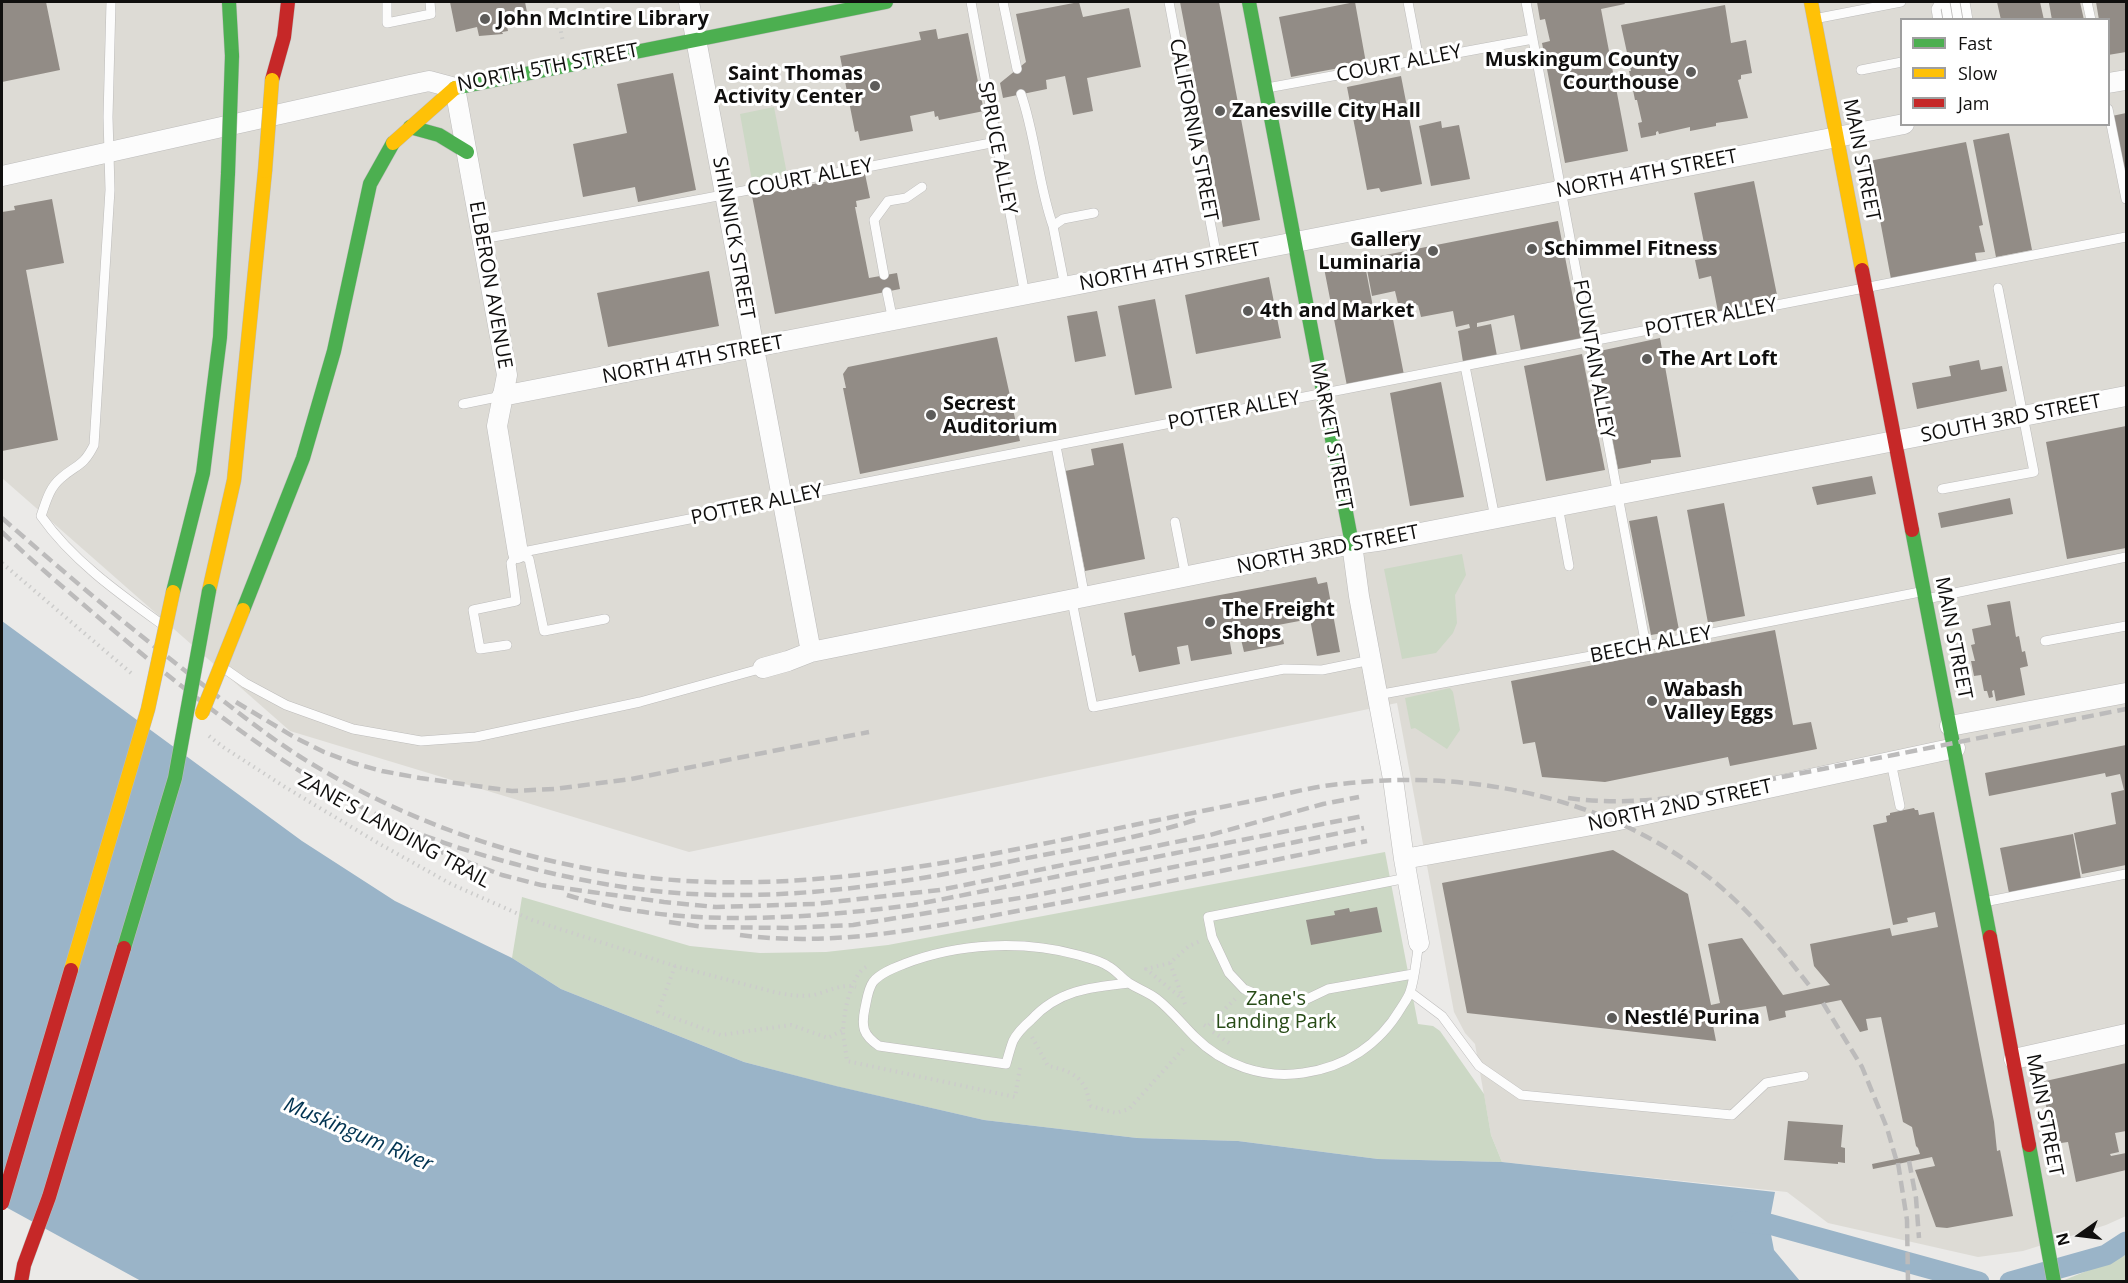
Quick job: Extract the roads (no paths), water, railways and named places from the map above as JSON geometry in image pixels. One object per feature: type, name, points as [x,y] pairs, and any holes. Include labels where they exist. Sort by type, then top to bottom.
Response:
[{"type":"main road","points":[[2,1203],[148,709],[173,592],[203,473],[220,337],[232,56],[229,2]]},
{"type":"main road","points":[[272,80],[284,37],[288,2]]},
{"type":"main road","name":"NORTH 5TH STREET","points":[[455,88],[886,2]]},
{"type":"main road","name":"MARKET STREET","points":[[1249,2],[1352,544]]},
{"type":"main road","name":"MAIN STREET","points":[[1811,2],[2055,1281]]},
{"type":"main road","points":[[175,778],[209,591],[234,480],[265,171],[272,80],[269,35]]},
{"type":"main road","points":[[21,1281],[49,1197],[175,778],[303,458],[334,351],[370,184],[390,146],[455,88]]},
{"type":"main road","points":[[410,127],[439,135],[467,152]]},
{"type":"street","name":"SHINNICK STREET","points":[[689,2],[811,652]]},
{"type":"street","points":[[2110,83],[2127,80]]},
{"type":"street","name":"NORTH 5TH STREET","points":[[2,176],[429,81],[455,88]]},
{"type":"street","name":"ELBERON AVENUE","points":[[455,88],[507,375],[497,426],[518,553]]},
{"type":"street","name":"NORTH 4TH STREET","points":[[502,396],[1900,125]]},
{"type":"street","name":"SOUTH 3RD STREET","points":[[1896,442],[2127,396]]},
{"type":"street","name":"NORTH 3RD STREET","points":[[763,668],[811,652],[1352,544],[1896,442]]},
{"type":"street","name":"MARKET STREET","points":[[1352,544],[1419,943]]},
{"type":"street","points":[[1950,726],[2127,693]]},
{"type":"street","name":"NORTH 2ND STREET","points":[[1404,859],[1614,821],[1955,748]]},
{"type":"street","points":[[2014,1059],[2127,1034]]},
{"type":"lane","points":[[111,2],[108,152],[110,190],[94,445],[88,458],[80,467],[61,478],[50,491],[41,516],[56,537],[120,594],[178,636]]},
{"type":"lane","points":[[387,2],[387,22],[431,14],[430,2]]},
{"type":"lane","name":"SPRUCE ALLEY","points":[[971,2],[1025,295]]},
{"type":"lane","points":[[1003,2],[1017,69]]},
{"type":"lane","name":"CALIFORNIA STREET","points":[[1169,2],[1218,258]]},
{"type":"lane","points":[[1408,2],[1419,60]]},
{"type":"lane","name":"FOUNTAIN ALLEY","points":[[1526,2],[1646,646]]},
{"type":"lane","points":[[1814,19],[1901,2]]},
{"type":"lane","points":[[1938,18],[1936,9],[1940,2]]},
{"type":"lane","points":[[1946,2],[1948,18]]},
{"type":"lane","points":[[1954,2],[1958,18]]},
{"type":"lane","points":[[1965,2],[1968,18]]},
{"type":"lane","points":[[2087,2],[2091,18]]},
{"type":"lane","name":"COURT ALLEY","points":[[1265,89],[1533,39]]},
{"type":"lane","points":[[1861,70],[1900,62]]},
{"type":"lane","points":[[1021,94],[1030,120],[1065,287]]},
{"type":"lane","points":[[2110,114],[2127,199]]},
{"type":"lane","name":"COURT ALLEY","points":[[482,239],[725,195],[996,142]]},
{"type":"lane","points":[[884,275],[874,220],[888,201],[906,198],[922,188]]},
{"type":"lane","points":[[1053,226],[1063,219],[1094,213]]},
{"type":"lane","name":"POTTER ALLEY","points":[[518,553],[2127,237]]},
{"type":"lane","points":[[1942,489],[2034,472],[1998,288]]},
{"type":"lane","points":[[887,292],[894,321]]},
{"type":"lane","points":[[1465,366],[1495,518]]},
{"type":"lane","points":[[463,404],[502,396]]},
{"type":"lane","points":[[1056,446],[1093,707],[1284,669],[1322,670],[1371,660]]},
{"type":"lane","points":[[1558,506],[1569,566]]},
{"type":"lane","points":[[1175,522],[1186,578]]},
{"type":"lane","points":[[507,645],[480,649],[473,610],[516,601],[511,563],[518,553],[529,559],[544,631],[605,619]]},
{"type":"lane","name":"BEECH ALLEY","points":[[1377,695],[2127,557]]},
{"type":"lane","points":[[2045,641],[2127,626]]},
{"type":"lane","points":[[188,642],[207,656]]},
{"type":"lane","points":[[216,663],[245,683],[286,705],[352,729],[421,741],[476,737],[628,705],[763,668]]},
{"type":"lane","points":[[1891,762],[1900,806]]},
{"type":"lane","points":[[1984,902],[2127,874]]},
{"type":"lane","points":[[1407,878],[1208,917],[1212,937],[1229,974],[1244,989],[1263,997],[1282,1000],[1307,999],[1328,989],[1413,974]]},
{"type":"lane","points":[[1129,983],[1084,988],[1070,992],[1047,1004],[1014,1040],[1006,1064],[879,1046],[868,1039],[863,1025],[868,991],[873,981],[912,961],[930,955],[989,946],[1039,948],[1076,954],[1107,965],[1129,983],[1156,998],[1197,1039],[1235,1065],[1269,1073],[1302,1073],[1334,1065],[1367,1048],[1392,1023],[1410,992],[1419,943]]},
{"type":"lane","points":[[1410,992],[1442,1016],[1479,1066],[1521,1095],[1732,1115],[1766,1083],[1804,1076]]},
{"type":"water","points":[[2,621],[302,841],[395,901],[512,958],[561,989],[744,1062],[984,1120],[1137,1138],[1238,1141],[1378,1159],[1502,1162],[1775,1192],[1769,1224],[1774,1250],[1800,1281],[141,1281],[2,1205]]},
{"type":"waterway","name":"Muskingum River","points":[[1741,1222],[1769,1224],[1979,1282]]},
{"type":"waterway","name":"Muskingum River","points":[[2010,1282],[2106,1255],[2126,1242]]},
{"type":"railway","points":[[2,518],[156,648],[283,746],[335,777],[409,814],[486,843],[526,855],[607,872],[676,880],[745,882],[814,879],[950,862],[1323,786],[1388,780],[1483,785],[1576,806],[1662,845],[1702,872],[1733,898],[1774,942],[1812,989]]},
{"type":"railway","points":[[2,532],[137,650],[203,703],[306,775],[379,816],[412,831],[463,849],[541,871],[621,887],[675,893],[729,895],[803,893],[877,885],[950,873],[1109,842],[1195,820]]},
{"type":"railway","points":[[236,702],[294,737],[353,763],[420,778],[512,791],[554,789],[631,779],[869,732]]},
{"type":"railway","points":[[1568,798],[1630,801],[1691,795],[2126,709]]},
{"type":"railway","points":[[417,839],[441,852],[502,875],[541,885],[716,907],[815,904],[940,890],[1210,835],[1323,804],[1359,797]]},
{"type":"railway","points":[[567,895],[608,906],[694,917],[783,917],[871,910],[913,905],[1363,816]]},
{"type":"railway","points":[[669,922],[704,927],[788,928],[853,925],[1032,896],[1364,828]]},
{"type":"railway","points":[[740,935],[814,939],[924,928],[1367,841]]},
{"type":"railway","points":[[1823,1003],[1862,1067],[1887,1128],[1896,1159]]},
{"type":"railway","points":[[1909,1161],[1916,1198],[1919,1238]]},
{"type":"railway","points":[[1898,1163],[1907,1220],[1908,1282]]},
{"type":"place","name":"John McIntire Library","points":[[485,19]]},
{"type":"place","name":"Muskingum County Courthouse","points":[[1691,72]]},
{"type":"place","name":"Saint Thomas Activity Center","points":[[875,86]]},
{"type":"place","name":"Zanesville City Hall","points":[[1220,111]]},
{"type":"place","name":"Schimmel Fitness","points":[[1532,249]]},
{"type":"place","name":"Gallery Luminaria","points":[[1433,251]]},
{"type":"place","name":"4th and Market","points":[[1248,311]]},
{"type":"place","name":"The Art Loft","points":[[1647,359]]},
{"type":"place","name":"Secrest Auditorium","points":[[931,415]]},
{"type":"place","name":"The Freight Shops","points":[[1210,622]]},
{"type":"place","name":"Wabash Valley Eggs","points":[[1652,701]]},
{"type":"place","name":"Nestlé Purina","points":[[1612,1018]]},
{"type":"park label","name":"Zane's Landing Park","points":[[1276,1010]]}]
